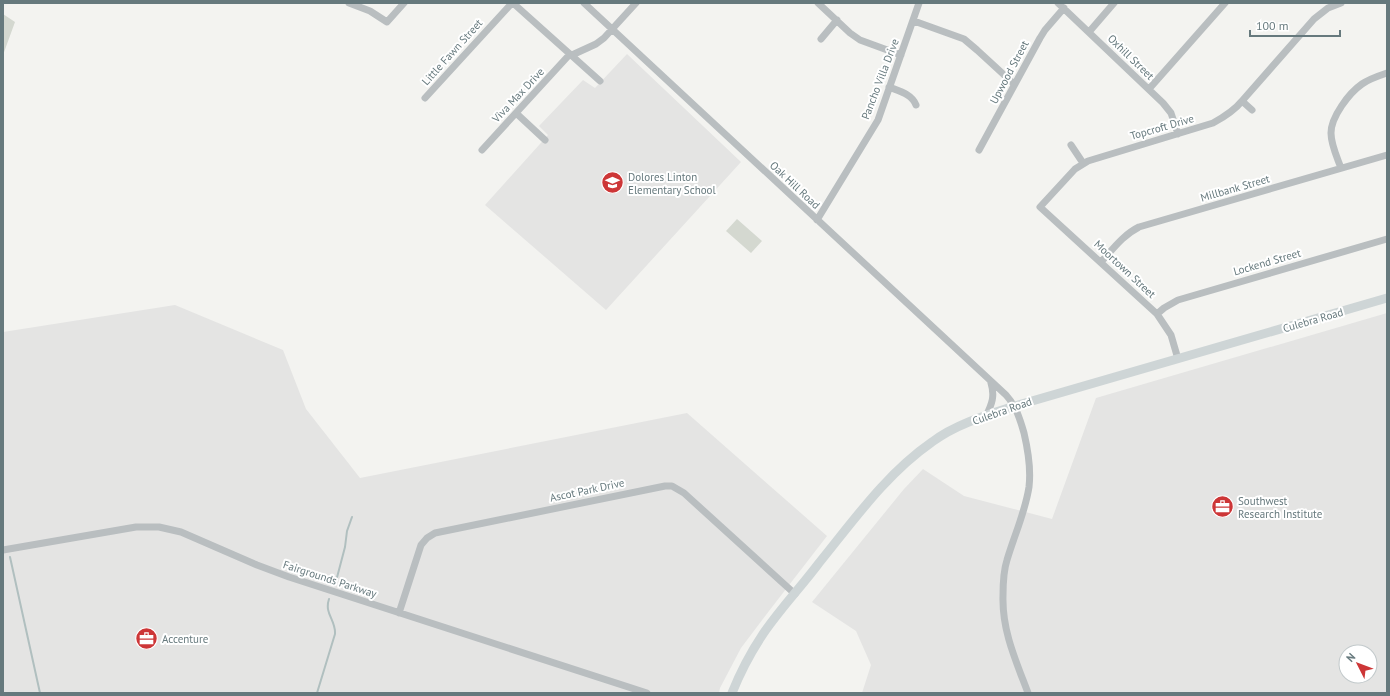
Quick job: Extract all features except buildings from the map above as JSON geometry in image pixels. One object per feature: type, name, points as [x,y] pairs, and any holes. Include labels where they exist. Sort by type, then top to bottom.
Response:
[{"type":"main road","name":"Culebra Road","points":[[732,693],[762,635],[869,500],[893,474],[940,436],[964,424],[1015,406],[1387,298]]},
{"type":"street","points":[[349,3],[370,11],[387,22],[404,3]]},
{"type":"street","points":[[513,3],[600,81]]},
{"type":"street","name":"Little Fawn Street","points":[[425,98],[513,3]]},
{"type":"street","name":"Oak Hill Road","points":[[584,3],[991,383],[1006,395],[1015,406]]},
{"type":"street","name":"Viva Max Drive","points":[[482,150],[571,55],[596,44],[636,3]]},
{"type":"street","points":[[818,3],[850,33],[860,40],[901,55]]},
{"type":"street","name":"Pancho Villa Drive","points":[[817,220],[875,125],[914,21],[919,3]]},
{"type":"street","name":"Oxhill Street","points":[[1058,3],[1163,103],[1171,113],[1178,134]]},
{"type":"street","points":[[1089,32],[1114,3]]},
{"type":"street","points":[[1149,89],[1225,3]]},
{"type":"street","name":"Topcroft Drive","points":[[1040,206],[1075,169],[1093,159],[1213,123],[1234,110],[1314,19],[1328,8],[1341,3]]},
{"type":"street","name":"Upwood Street","points":[[980,150],[1014,84],[1045,30],[1064,8]]},
{"type":"street","points":[[821,39],[837,20]]},
{"type":"street","points":[[914,21],[964,39],[1014,84]]},
{"type":"street","points":[[1341,168],[1332,144],[1331,132],[1335,117],[1339,109],[1358,87],[1373,78],[1387,73]]},
{"type":"street","points":[[889,88],[907,95],[913,99],[916,105]]},
{"type":"street","points":[[1242,101],[1252,110]]},
{"type":"street","points":[[516,113],[545,140]]},
{"type":"street","points":[[1071,146],[1083,164]]},
{"type":"street","name":"Millbank Street","points":[[1101,262],[1122,238],[1139,227],[1387,155]]},
{"type":"street","name":"Moortown Street","points":[[1040,206],[1157,314],[1171,335],[1178,359]]},
{"type":"street","name":"Lockend Street","points":[[1157,314],[1178,300],[1387,239]]},
{"type":"street","points":[[986,416],[992,406],[994,393],[991,383]]},
{"type":"street","points":[[1015,406],[1025,438],[1030,473],[1024,511],[1006,562],[1003,590],[1003,613],[1009,643],[1028,693]]},
{"type":"street","name":"Ascot Park Drive","points":[[399,613],[421,545],[427,538],[436,533],[665,486],[677,488],[684,492],[795,594]]},
{"type":"street","name":"Fairgrounds Parkway","points":[[3,550],[136,527],[165,528],[192,536],[257,565],[289,577],[647,693]]},
{"type":"shaded area","points":[[3,14],[15,22],[3,55]]},
{"type":"shaded area","name":"Dolores Linton Elementary School","points":[[627,54],[741,162],[606,310],[485,205],[548,135],[539,126],[583,80],[595,88]]},
{"type":"shaded area","points":[[737,219],[762,241],[751,253],[726,231]]},
{"type":"shaded area","points":[[175,305],[283,350],[306,409],[360,478],[687,413],[827,536],[741,648],[720,688],[719,693],[3,693],[3,332]]},
{"type":"shaded area","name":"Southwest Research Institute","points":[[1387,313],[1387,693],[862,693],[871,665],[856,631],[812,602],[904,489],[923,469],[964,496],[1052,519],[1096,398]]},
{"type":"waterway","points":[[335,585],[345,547],[347,531],[352,517]]},
{"type":"waterway","points":[[10,557],[40,693]]},
{"type":"waterway","points":[[317,693],[335,634],[334,625],[328,609],[329,599]]},
{"type":"place","name":"Dolores Linton Elementary School","points":[[613,183]]},
{"type":"place","name":"Southwest Research Institute","points":[[1222,507]]},
{"type":"place","name":"Accenture","points":[[147,639]]}]
